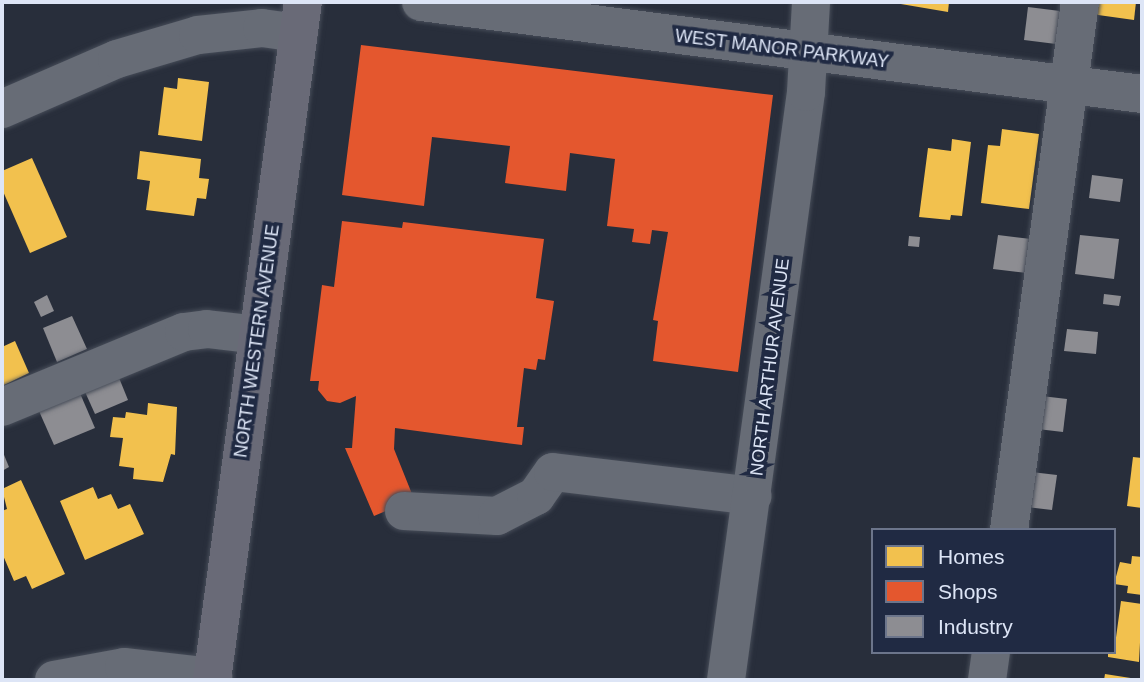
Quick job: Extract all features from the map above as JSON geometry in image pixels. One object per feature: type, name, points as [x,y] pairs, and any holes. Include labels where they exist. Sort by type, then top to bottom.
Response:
[{"type":"main road","name":"NORTH WESTERN AVENUE","points":[[213,678],[301,17]]},
{"type":"street","name":"WEST MANOR PARKWAY","points":[[421,2],[1142,94]]},
{"type":"street","name":"NORTH ARTHUR AVENUE","points":[[726,680],[806,92],[806,52],[811,2]]},
{"type":"street","points":[[1009,528],[1080,2]]},
{"type":"street","points":[[2,109],[117,59],[198,35],[262,28],[301,17]]},
{"type":"street","points":[[2,407],[184,332],[207,329],[258,335]]},
{"type":"street","points":[[404,511],[497,516],[536,496],[553,472],[753,496]]},
{"type":"street","points":[[987,680],[991,654]]},
{"type":"street","points":[[54,680],[124,667],[213,678]]},
{"type":"building: Homes","points":[[889,2],[949,2],[948,12]]},
{"type":"building: Homes","points":[[1092,2],[1136,2],[1134,20],[1091,14]]},
{"type":"building: Homes","points":[[178,78],[209,82],[202,141],[158,135],[164,87],[177,89]]},
{"type":"building: Homes","points":[[1002,129],[1039,134],[1029,209],[981,203],[988,145],[1000,146]]},
{"type":"building: Homes","points":[[952,139],[971,142],[962,216],[951,215],[950,220],[919,217],[928,148],[951,151]]},
{"type":"building: Homes","points":[[140,151],[201,159],[199,178],[209,179],[206,199],[197,198],[194,216],[146,210],[150,181],[137,179]]},
{"type":"building: Homes","points":[[32,158],[67,237],[30,253],[2,189],[2,171]]},
{"type":"building: Homes","points":[[15,341],[29,373],[2,386],[2,347]]},
{"type":"building: Homes","points":[[148,403],[177,407],[175,455],[171,454],[163,482],[133,479],[134,468],[119,466],[123,438],[110,437],[113,417],[125,418],[126,412],[147,415]]},
{"type":"building: Homes","points":[[1133,457],[1142,458],[1142,508],[1127,506]]},
{"type":"building: Homes","points":[[21,480],[65,574],[32,589],[26,576],[14,581],[2,553],[2,511],[7,509],[2,489]]},
{"type":"building: Homes","points":[[93,487],[98,499],[111,494],[118,509],[130,504],[144,534],[85,560],[60,501]]},
{"type":"building: Homes","points":[[1132,556],[1142,557],[1142,595],[1127,593],[1128,586],[1116,584],[1120,562],[1131,564]]},
{"type":"building: Homes","points":[[1121,601],[1142,604],[1139,662],[1108,657],[1108,654],[1116,654]]},
{"type":"building: Homes","points":[[1105,674],[1137,679],[1137,680],[1104,680]]},
{"type":"building: Shops","points":[[361,45],[773,95],[738,372],[653,361],[658,321],[653,320],[668,232],[652,230],[650,244],[632,242],[634,229],[607,226],[615,159],[570,153],[566,191],[505,183],[510,146],[432,137],[424,206],[342,195]]},
{"type":"building: Shops","points":[[342,221],[402,228],[403,222],[544,239],[536,298],[554,301],[545,360],[538,359],[536,370],[524,368],[517,427],[524,427],[522,445],[395,428],[394,449],[414,499],[374,516],[345,448],[352,448],[356,396],[340,403],[327,401],[318,390],[319,381],[310,381],[322,285],[334,287]]},
{"type":"building: Industry","points":[[1028,7],[1060,11],[1056,44],[1024,40]]},
{"type":"building: Industry","points":[[1092,175],[1123,179],[1120,202],[1089,198]]},
{"type":"building: Industry","points":[[998,235],[1031,239],[1027,273],[993,269]]},
{"type":"building: Industry","points":[[1080,235],[1119,239],[1114,279],[1075,274]]},
{"type":"building: Industry","points":[[909,236],[920,237],[919,247],[908,246]]},
{"type":"building: Industry","points":[[1104,294],[1121,296],[1119,306],[1103,304]]},
{"type":"building: Industry","points":[[47,295],[54,311],[41,317],[34,302]]},
{"type":"building: Industry","points":[[72,316],[87,349],[57,362],[43,328]]},
{"type":"building: Industry","points":[[1067,329],[1098,332],[1096,354],[1064,351]]},
{"type":"building: Industry","points":[[115,368],[128,400],[95,414],[81,383]]},
{"type":"building: Industry","points":[[76,384],[95,428],[54,445],[35,402]]},
{"type":"building: Industry","points":[[1033,395],[1067,399],[1063,432],[1029,428]]},
{"type":"building: Industry","points":[[2,450],[9,467],[2,471]]},
{"type":"building: Industry","points":[[1023,471],[1057,475],[1052,510],[1018,506]]}]
